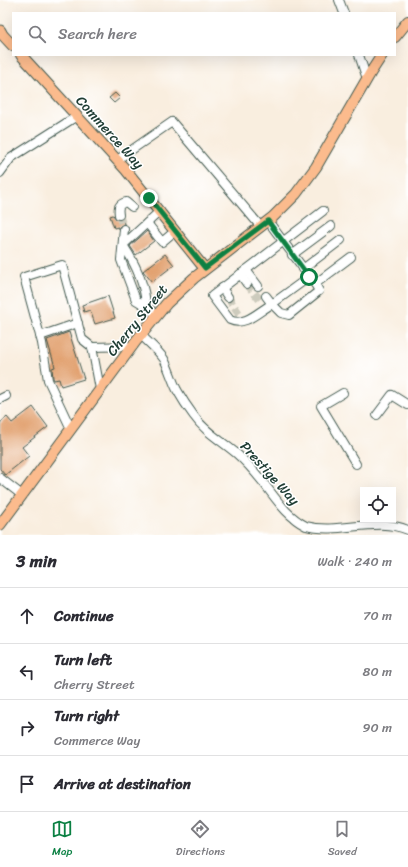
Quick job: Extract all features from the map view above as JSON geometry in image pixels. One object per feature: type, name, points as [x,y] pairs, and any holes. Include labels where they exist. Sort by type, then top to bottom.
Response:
[{"type":"main road","points":[[396,36],[408,21]]},
{"type":"main road","points":[[0,32],[12,45]]},
{"type":"main road","name":"Commerce Way","points":[[22,56],[117,160],[205,268]]},
{"type":"main road","name":"Cherry Street","points":[[0,525],[156,315],[176,293],[205,268],[287,205],[309,178],[381,56]]},
{"type":"street","points":[[339,0],[344,12]]},
{"type":"street","points":[[359,56],[367,79]]},
{"type":"street","points":[[0,173],[11,158],[77,116]]},
{"type":"street","points":[[117,160],[172,122],[264,224],[282,241],[319,291],[289,315],[280,313],[269,306],[263,298]]},
{"type":"street","points":[[119,215],[119,205],[122,203],[126,202],[132,207]]},
{"type":"street","points":[[123,245],[160,211]]},
{"type":"street","points":[[309,277],[269,306],[243,318],[239,322],[230,320],[212,296],[323,211]]},
{"type":"street","points":[[147,223],[162,242],[175,231]]},
{"type":"street","points":[[292,254],[331,226]]},
{"type":"street","points":[[124,230],[121,260],[136,300],[156,315]]},
{"type":"street","points":[[303,269],[342,240]]},
{"type":"street","points":[[123,245],[134,263],[146,295],[146,306]]},
{"type":"street","points":[[315,284],[351,257]]},
{"type":"street","points":[[71,429],[48,380],[40,336],[24,277],[62,265],[82,338],[92,347],[100,389]]},
{"type":"street","points":[[243,272],[247,284]]},
{"type":"street","points":[[243,272],[258,286]]},
{"type":"street","points":[[222,288],[228,297]]},
{"type":"street","points":[[40,336],[78,323]]},
{"type":"street","name":"Prestige Way","points":[[141,335],[163,359],[180,394],[199,424],[245,462],[262,480],[283,508],[292,517],[306,526],[321,530],[338,531],[379,525],[389,525],[408,530]]},
{"type":"street","points":[[92,347],[133,346]]},
{"type":"street","points":[[343,393],[321,406],[356,464]]},
{"type":"street","points":[[377,415],[392,395],[408,405]]},
{"type":"street","points":[[0,478],[22,495]]},
{"type":"building","points":[[115,93],[120,98],[114,103],[109,98]]},
{"type":"building","points":[[113,215],[117,220],[123,219],[124,224],[118,229],[118,227],[114,228],[110,216]]},
{"type":"building","points":[[147,231],[154,241],[136,255],[130,246]]},
{"type":"building","points":[[165,254],[174,265],[152,282],[143,271]]},
{"type":"building","points":[[108,296],[115,318],[95,324],[90,310],[84,312],[82,305]]},
{"type":"building","points":[[69,332],[84,379],[61,386],[59,379],[54,380],[53,378],[52,368],[55,367],[47,340]]},
{"type":"building","points":[[33,407],[48,427],[22,447],[29,456],[5,475],[0,469],[0,423],[7,417],[12,423]]},
{"type":"tunnel","points":[[119,215],[124,229]]},
{"type":"tunnel","points":[[247,284],[260,300]]},
{"type":"tunnel","points":[[228,297],[240,315]]},
{"type":"route","points":[[149,198],[205,268],[268,221],[309,277]]}]
